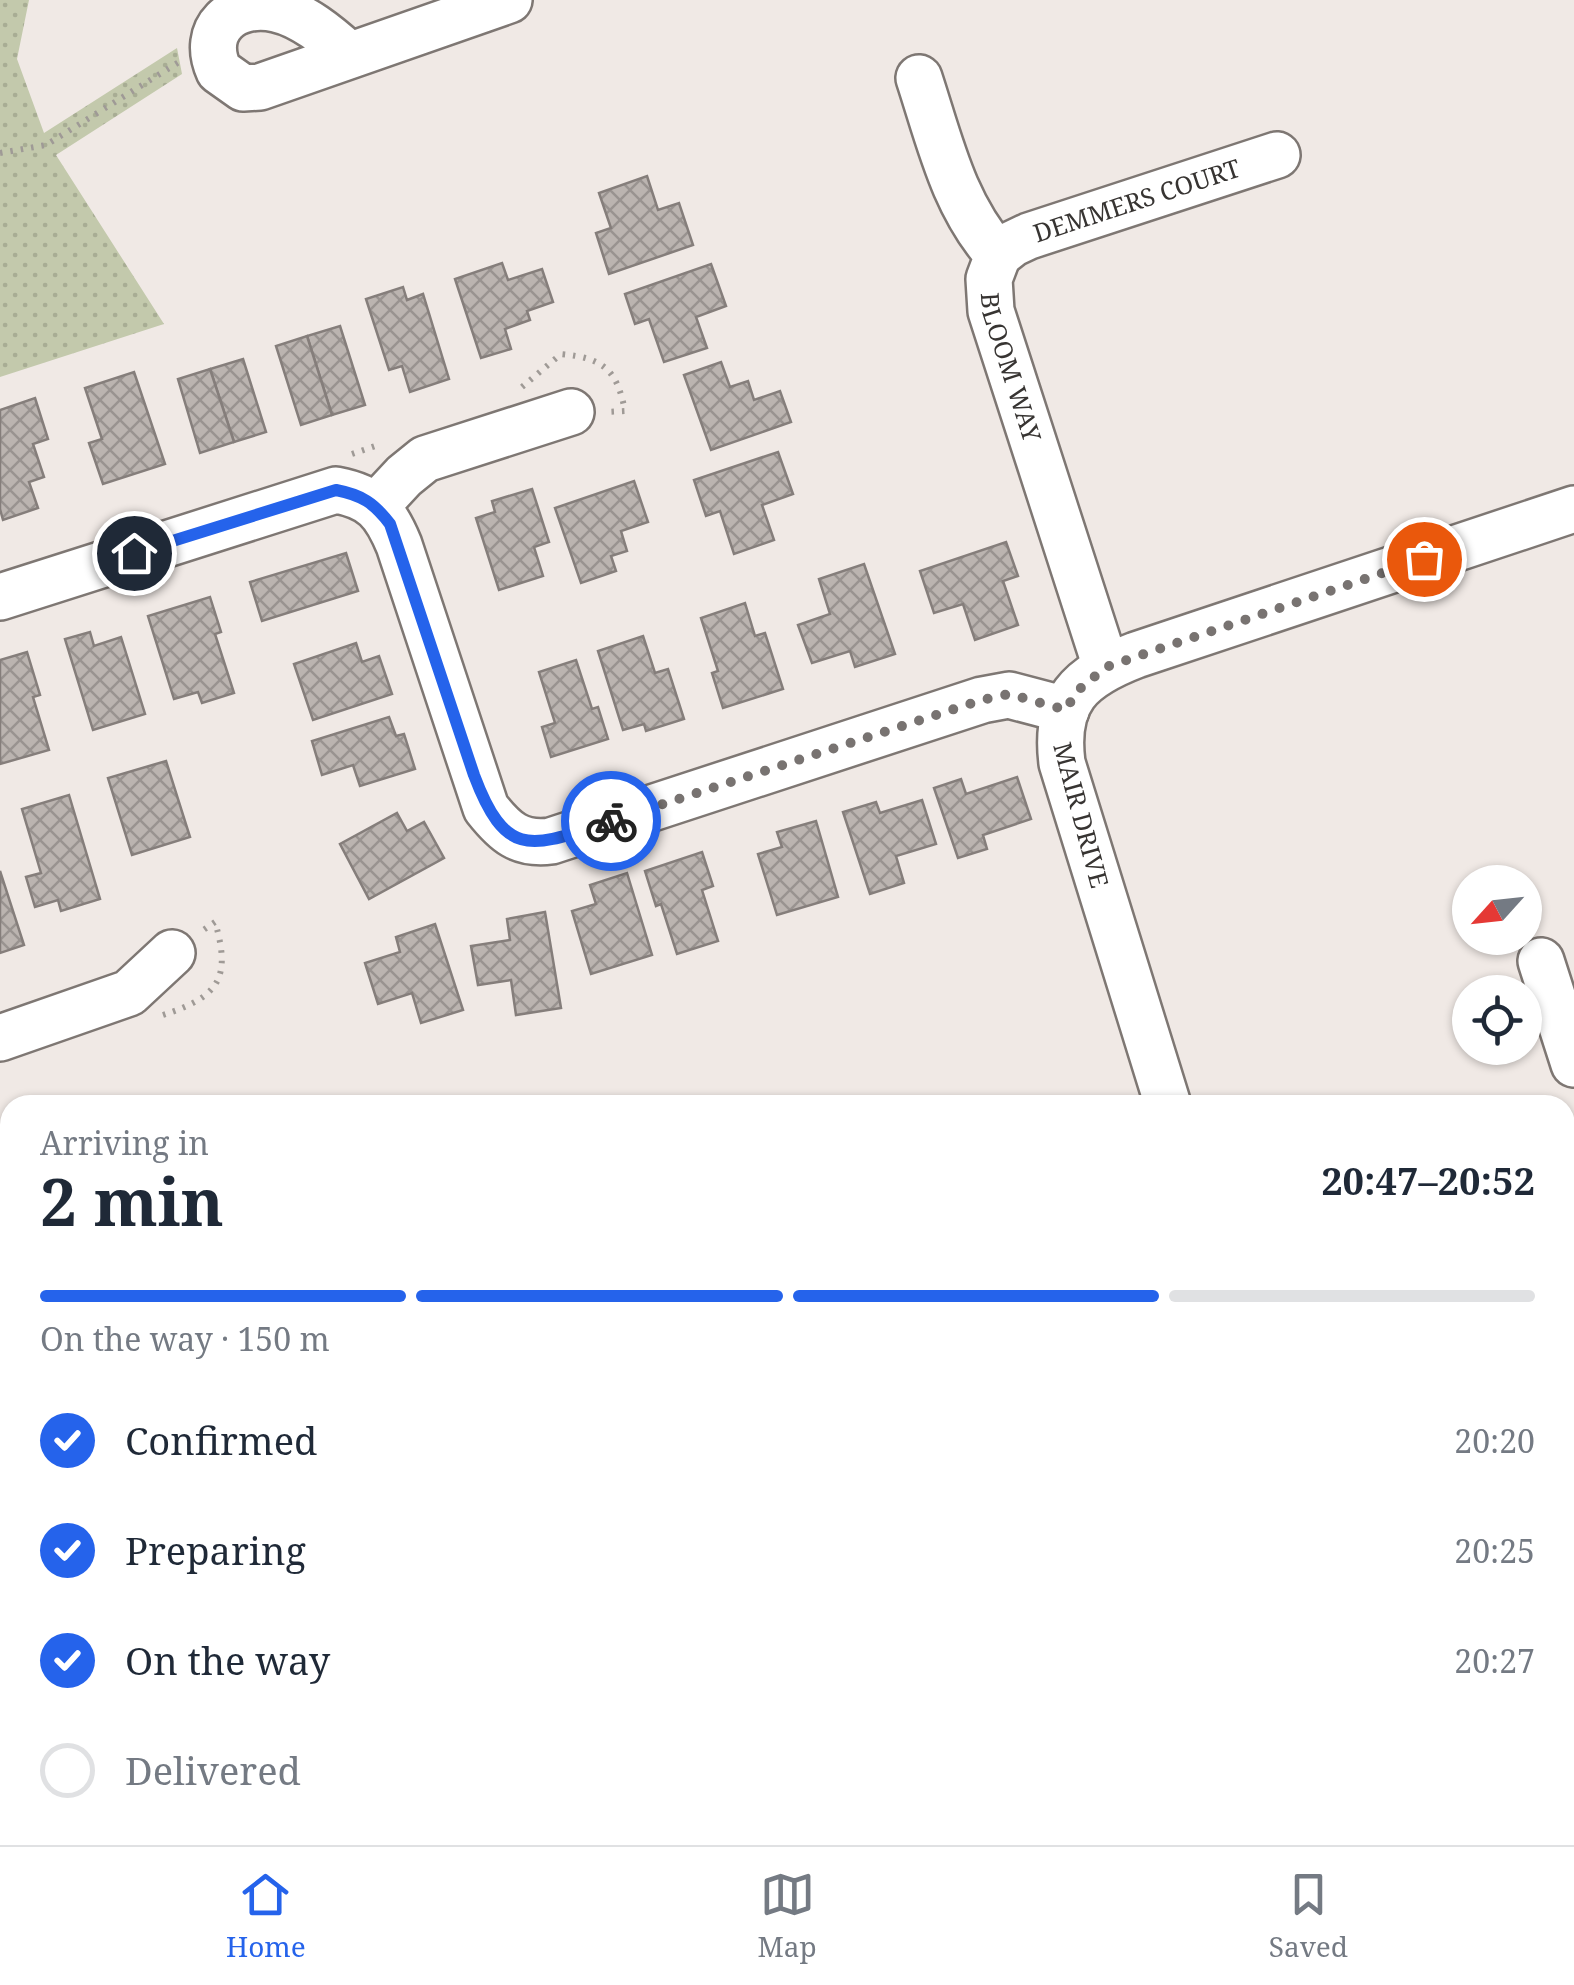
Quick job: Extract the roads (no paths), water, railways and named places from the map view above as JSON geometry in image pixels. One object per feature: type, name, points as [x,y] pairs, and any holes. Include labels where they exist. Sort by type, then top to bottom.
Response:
[{"type":"street","points":[[348,54],[299,18],[256,7],[229,17],[216,29],[212,42],[220,71],[243,88],[260,87],[510,0]]},
{"type":"street","name":"BLOOM WAY","points":[[919,78],[961,203],[998,256],[988,278],[991,311],[1106,667]]},
{"type":"street","name":"DEMMERS COURT","points":[[998,256],[1029,236],[1277,155]]},
{"type":"street","points":[[376,506],[425,459],[571,412]]},
{"type":"street","points":[[0,597],[336,490],[360,494],[390,524],[399,545],[486,808],[512,837],[530,844],[982,700],[1009,694],[1066,710]]},
{"type":"street","name":"MAIR DRIVE","points":[[1165,1095],[1062,763],[1058,733],[1076,692],[1106,667],[1574,509]]},
{"type":"street","points":[[0,1038],[130,993],[172,953]]},
{"type":"street","points":[[1541,961],[1574,1064]]}]
